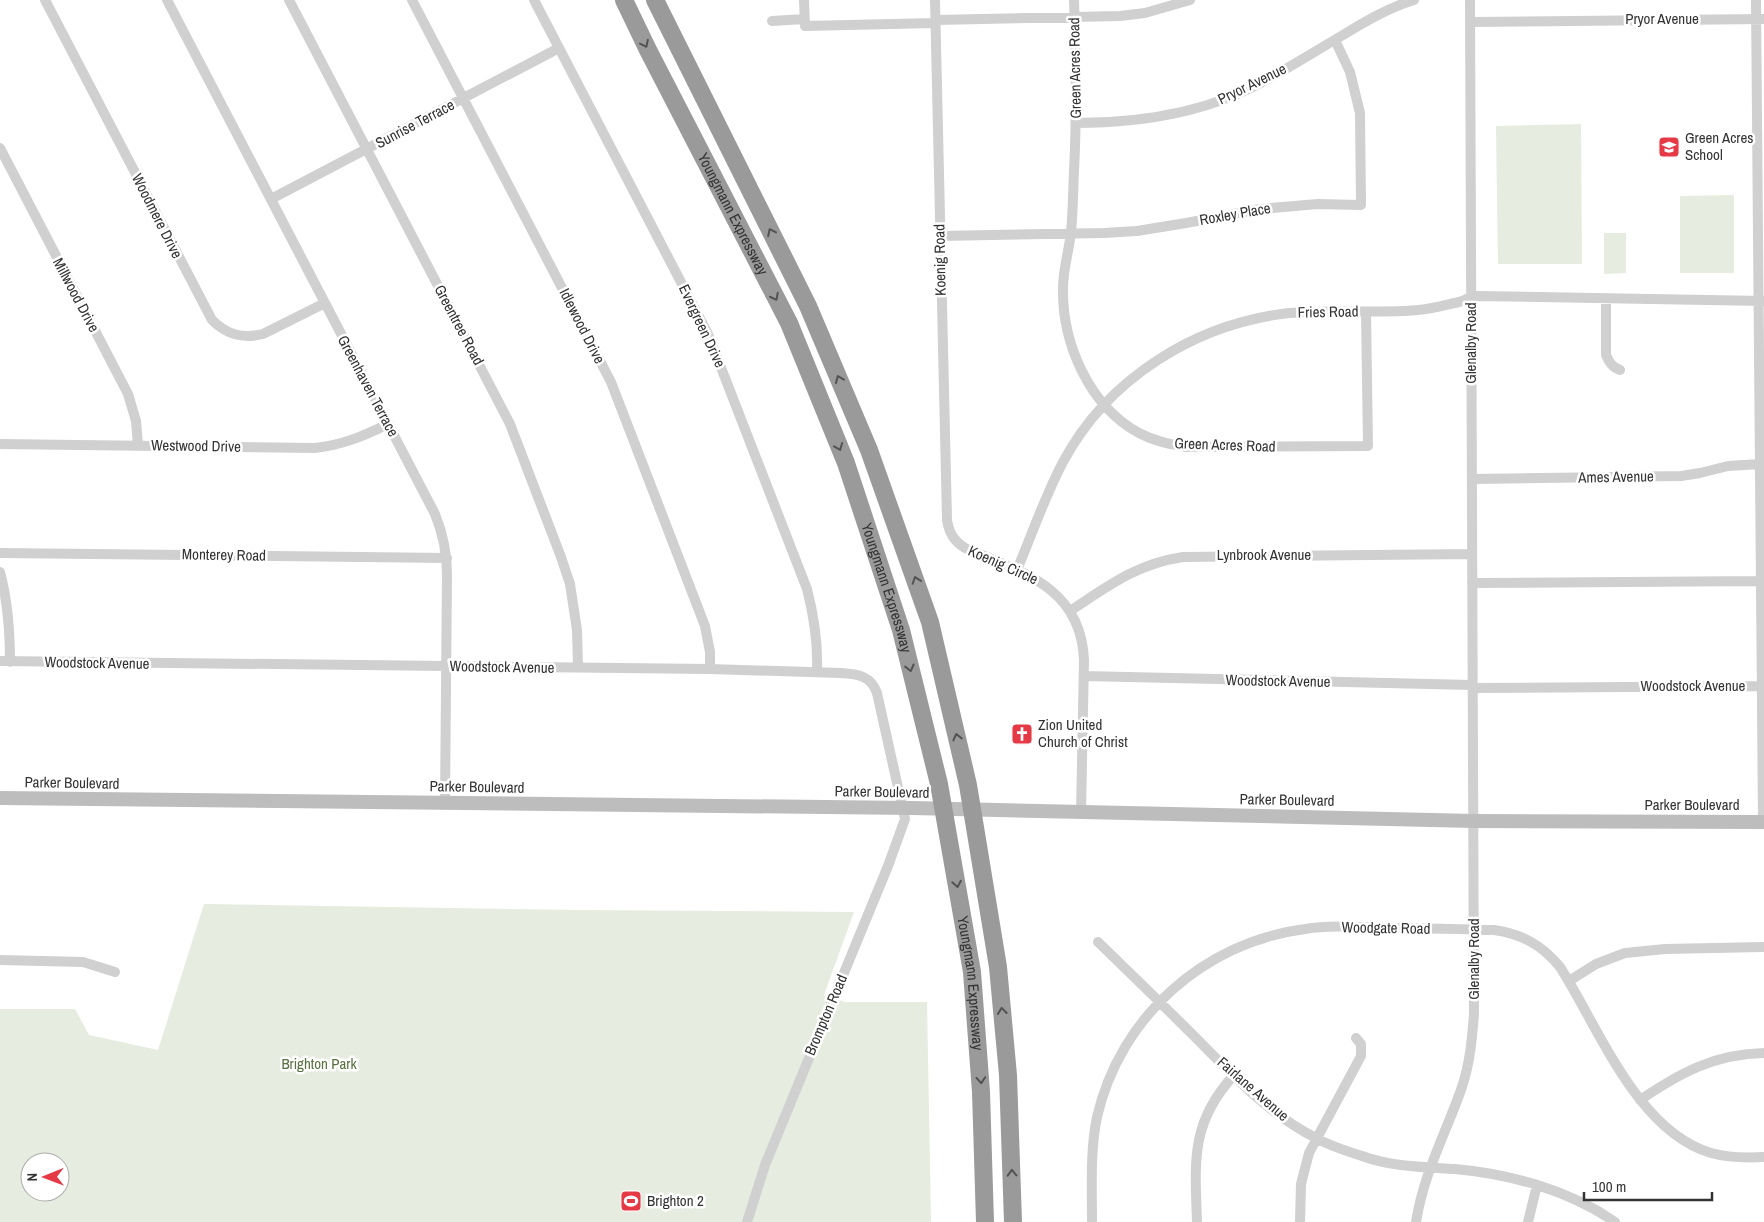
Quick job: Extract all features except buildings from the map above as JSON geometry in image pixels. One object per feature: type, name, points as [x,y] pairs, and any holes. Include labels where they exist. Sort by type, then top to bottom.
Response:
[{"type":"highway","name":"Youngmann Expressway","points":[[624,0],[788,323],[846,463],[901,630],[939,784],[972,972],[982,1092],[985,1222]]},
{"type":"highway","name":"Youngmann Expressway","points":[[656,0],[808,306],[869,450],[930,622],[968,785],[998,966],[1007,1066],[1013,1222]]},
{"type":"street","name":"Woodmere Drive","points":[[45,0],[212,320],[219,327],[234,335],[254,336],[263,334],[325,303]]},
{"type":"street","name":"Greenhaven Terrace","points":[[167,0],[435,514],[440,528],[447,558],[445,802]]},
{"type":"street","name":"Greentree Road","points":[[289,0],[510,424],[570,584],[577,630],[578,667]]},
{"type":"street","name":"Idlewood Drive","points":[[412,0],[611,382],[705,626],[710,652],[710,669]]},
{"type":"street","name":"Evergreen Drive","points":[[534,0],[708,334],[807,589],[817,637],[817,672]]},
{"type":"street","points":[[804,0],[805,26],[1120,16],[1145,13],[1190,0]]},
{"type":"street","name":"Koenig Road","points":[[934,0],[947,520]]},
{"type":"street","name":"Green Acres Road","points":[[1074,0],[1076,123],[1071,233],[1064,270],[1063,289],[1066,325],[1074,351],[1085,376],[1105,405],[1125,424],[1139,433],[1170,444],[1186,446],[1368,446],[1366,312]]},
{"type":"street","name":"Pryor Avenue","points":[[1076,123],[1139,120],[1179,113],[1225,99],[1268,79],[1373,17],[1414,0]]},
{"type":"street","name":"Glenalby Road","points":[[1416,1222],[1429,1168],[1462,1086],[1468,1063],[1474,1014],[1470,0]]},
{"type":"street","points":[[1756,0],[1760,19],[1762,422],[1760,464],[1764,822]]},
{"type":"street","points":[[772,21],[804,19]]},
{"type":"street","name":"Pryor Avenue","points":[[1470,22],[1760,19]]},
{"type":"street","name":"Roxley Place","points":[[940,236],[1137,231],[1260,208],[1361,205],[1361,125],[1357,95],[1350,72],[1335,40]]},
{"type":"street","name":"Sunrise Terrace","points":[[271,199],[559,48]]},
{"type":"street","name":"Millwood Drive","points":[[0,148],[128,394],[136,421],[138,445]]},
{"type":"street","name":"Fries Road","points":[[1017,570],[1063,462],[1076,440],[1105,405],[1133,378],[1157,360],[1209,333],[1248,320],[1290,313],[1421,310],[1471,297],[1761,301]]},
{"type":"street","points":[[1606,298],[1606,355],[1613,366],[1620,370]]},
{"type":"street","name":"Westwood Drive","points":[[0,444],[315,448],[343,443],[388,424]]},
{"type":"street","name":"Ames Avenue","points":[[1472,479],[1681,476],[1700,474],[1728,466],[1760,464]]},
{"type":"street","name":"Koenig Circle","points":[[947,520],[952,537],[965,548],[1017,570],[1044,584],[1070,611],[1078,628],[1083,644],[1084,676],[1081,813]]},
{"type":"street","name":"Monterey Road","points":[[0,553],[447,558]]},
{"type":"street","name":"Lynbrook Avenue","points":[[1070,611],[1139,568],[1168,559],[1182,557],[1472,554]]},
{"type":"street","points":[[0,572],[6,596],[10,631],[5,662]]},
{"type":"street","points":[[1472,583],[1761,581]]},
{"type":"street","name":"Woodstock Avenue","points":[[5,662],[710,669],[817,672],[862,676],[874,684],[877,693],[903,808]]},
{"type":"street","name":"Woodstock Avenue","points":[[1084,676],[1472,686],[1763,686]]},
{"type":"street","name":"Parker Boulevard","points":[[0,798],[903,808],[1474,821],[1764,822]]},
{"type":"street","name":"Brompton Road","points":[[747,1222],[764,1165],[888,866],[905,819],[903,808]]},
{"type":"street","name":"Woodgate Road","points":[[1092,1222],[1092,1151],[1101,1102],[1120,1056],[1143,1021],[1159,1002],[1191,974],[1220,956],[1256,940],[1284,932],[1323,926],[1474,929],[1507,932],[1534,942],[1552,957],[1569,981],[1626,1080],[1640,1100],[1666,1128],[1695,1147],[1725,1156],[1764,1158]]},
{"type":"street","name":"Fairlane Avenue","points":[[1098,942],[1234,1076],[1282,1117],[1316,1139],[1363,1157],[1385,1163],[1481,1172],[1537,1185],[1574,1200],[1615,1222]]},
{"type":"street","points":[[1569,981],[1596,964],[1625,953],[1665,949],[1764,947]]},
{"type":"street","points":[[0,960],[83,962],[115,972]]},
{"type":"street","points":[[1300,1222],[1301,1184],[1307,1161],[1316,1139],[1361,1056],[1361,1044],[1356,1038]]},
{"type":"street","points":[[1640,1100],[1679,1076],[1717,1059],[1732,1055],[1764,1053]]},
{"type":"street","points":[[1197,1222],[1195,1161],[1199,1136],[1212,1105],[1234,1076]]},
{"type":"street","points":[[1528,1222],[1537,1185]]},
{"type":"green space","points":[[1581,124],[1582,264],[1498,264],[1496,126]]},
{"type":"green space","points":[[1734,195],[1734,273],[1680,273],[1680,196]]},
{"type":"green space","points":[[1604,233],[1626,233],[1626,273],[1604,274]]},
{"type":"green space","name":"Brighton Park","points":[[204,904],[854,912],[824,995],[845,1002],[927,1002],[931,1222],[0,1222],[0,1009],[75,1009],[89,1035],[158,1050]]},
{"type":"place","name":"Green Acres School","points":[[1669,147]]},
{"type":"place","name":"Zion United Church of Christ","points":[[1022,734]]},
{"type":"place","name":"Brighton 2","points":[[631,1201]]}]
